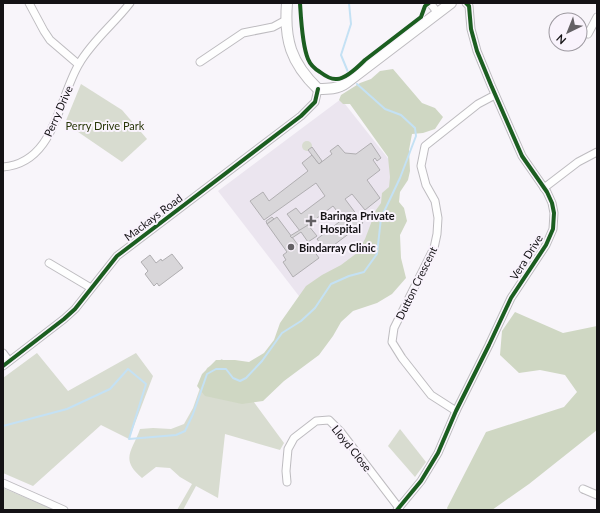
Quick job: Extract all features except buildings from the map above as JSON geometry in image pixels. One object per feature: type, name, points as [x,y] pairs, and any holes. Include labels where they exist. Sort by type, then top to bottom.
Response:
[{"type":"street","points":[[29,3],[50,40],[78,64]]},
{"type":"street","name":"Perry Drive","points":[[3,167],[26,160],[41,146],[52,129],[78,64],[94,43],[130,3]]},
{"type":"street","points":[[287,3],[286,20],[290,48],[305,76],[318,89],[330,89],[341,86],[451,3]]},
{"type":"street","points":[[430,3],[438,13]]},
{"type":"street","name":"Vera Drive","points":[[398,509],[421,481],[438,453],[456,411],[511,298],[546,245],[553,229],[554,213],[552,203],[544,188],[522,156],[477,51],[469,6],[466,3]]},
{"type":"street","points":[[588,34],[597,17]]},
{"type":"street","points":[[200,62],[243,33],[273,27],[286,20]]},
{"type":"street","name":"Mackays Road","points":[[3,366],[75,309],[110,262],[125,249],[301,116],[315,102],[318,89]]},
{"type":"street","name":"Dutton Crescent","points":[[456,411],[432,395],[402,358],[392,342],[394,328],[434,248],[437,234],[438,218],[435,201],[426,185],[421,166],[425,146],[473,108],[496,95]]},
{"type":"street","points":[[544,188],[578,162],[597,152]]},
{"type":"street","points":[[49,263],[91,288]]},
{"type":"street","points":[[3,353],[10,361]]},
{"type":"street","name":"Lloyd Close","points":[[287,482],[286,471],[288,449],[294,438],[316,421],[329,420],[340,432],[398,509]]},
{"type":"street","points":[[3,483],[64,510]]},
{"type":"street","points":[[583,489],[597,495]]},
{"type":"shaded area","name":"Baringa Private Hospital","points":[[341,99],[402,176],[375,246],[302,300],[218,191]]},
{"type":"green space","points":[[393,69],[422,103],[435,108],[443,117],[435,129],[423,133],[412,134],[409,150],[410,171],[408,180],[400,192],[399,202],[404,208],[407,221],[400,235],[401,258],[406,278],[392,294],[377,303],[353,311],[341,322],[319,355],[284,381],[263,401],[242,404],[205,396],[197,386],[202,374],[216,360],[249,362],[264,353],[274,340],[280,323],[306,286],[322,275],[341,265],[357,253],[365,239],[376,210],[381,203],[382,193],[389,187],[390,177],[388,157],[350,104],[343,104],[339,100],[341,95],[360,83],[371,79],[380,71]]},
{"type":"green space","name":"Perry Drive Park","points":[[81,84],[122,110],[147,139],[122,162],[65,123]]},
{"type":"green space","points":[[307,141],[312,146],[307,151],[302,146]]},
{"type":"green space","points":[[515,312],[563,333],[597,326],[597,430],[529,484],[492,510],[448,510],[447,508],[486,432],[564,407],[577,392],[565,375],[540,370],[519,373],[500,355],[502,331]]},
{"type":"green space","points":[[37,353],[68,391],[136,353],[153,376],[129,439],[101,425],[33,486],[3,473],[3,378]]},
{"type":"green space","points":[[222,359],[284,443],[280,450],[225,434],[218,498],[196,486],[183,510],[177,510],[192,484],[180,477],[170,468],[156,467],[142,478],[135,471],[129,460],[131,449],[140,429],[171,429],[184,424],[193,408],[207,368]]},
{"type":"green space","points":[[400,429],[426,462],[415,477],[388,446]]},
{"type":"green space","points":[[3,488],[52,509],[53,510],[3,510]]},
{"type":"waterway","points":[[348,72],[341,55],[351,24],[349,3]]},
{"type":"waterway","points":[[3,426],[67,409],[110,389],[128,369],[146,384],[129,439],[176,435],[185,431],[193,414],[207,374],[216,369],[226,369],[233,378],[240,381],[246,378],[262,361],[282,333],[301,321],[315,308],[331,284],[349,276],[364,272],[377,254],[381,218],[400,178],[416,136],[415,128],[401,115],[385,109],[357,84]]},
{"type":"cycle path","points":[[300,3],[303,39],[308,59],[311,65],[332,79],[344,77],[352,72],[365,60],[421,17],[425,6],[429,3]]},
{"type":"cycle path","points":[[397,510],[421,481],[438,453],[456,411],[511,298],[546,245],[553,229],[554,213],[552,203],[547,192],[522,156],[491,85],[477,51],[471,29],[469,6],[466,3]]},
{"type":"cycle path","points":[[3,366],[75,309],[117,256],[301,116],[315,102],[318,89]]},
{"type":"place","name":"Baringa Private Hospital","points":[[311,221]]},
{"type":"place","name":"Bindarray Clinic","points":[[291,247]]}]
